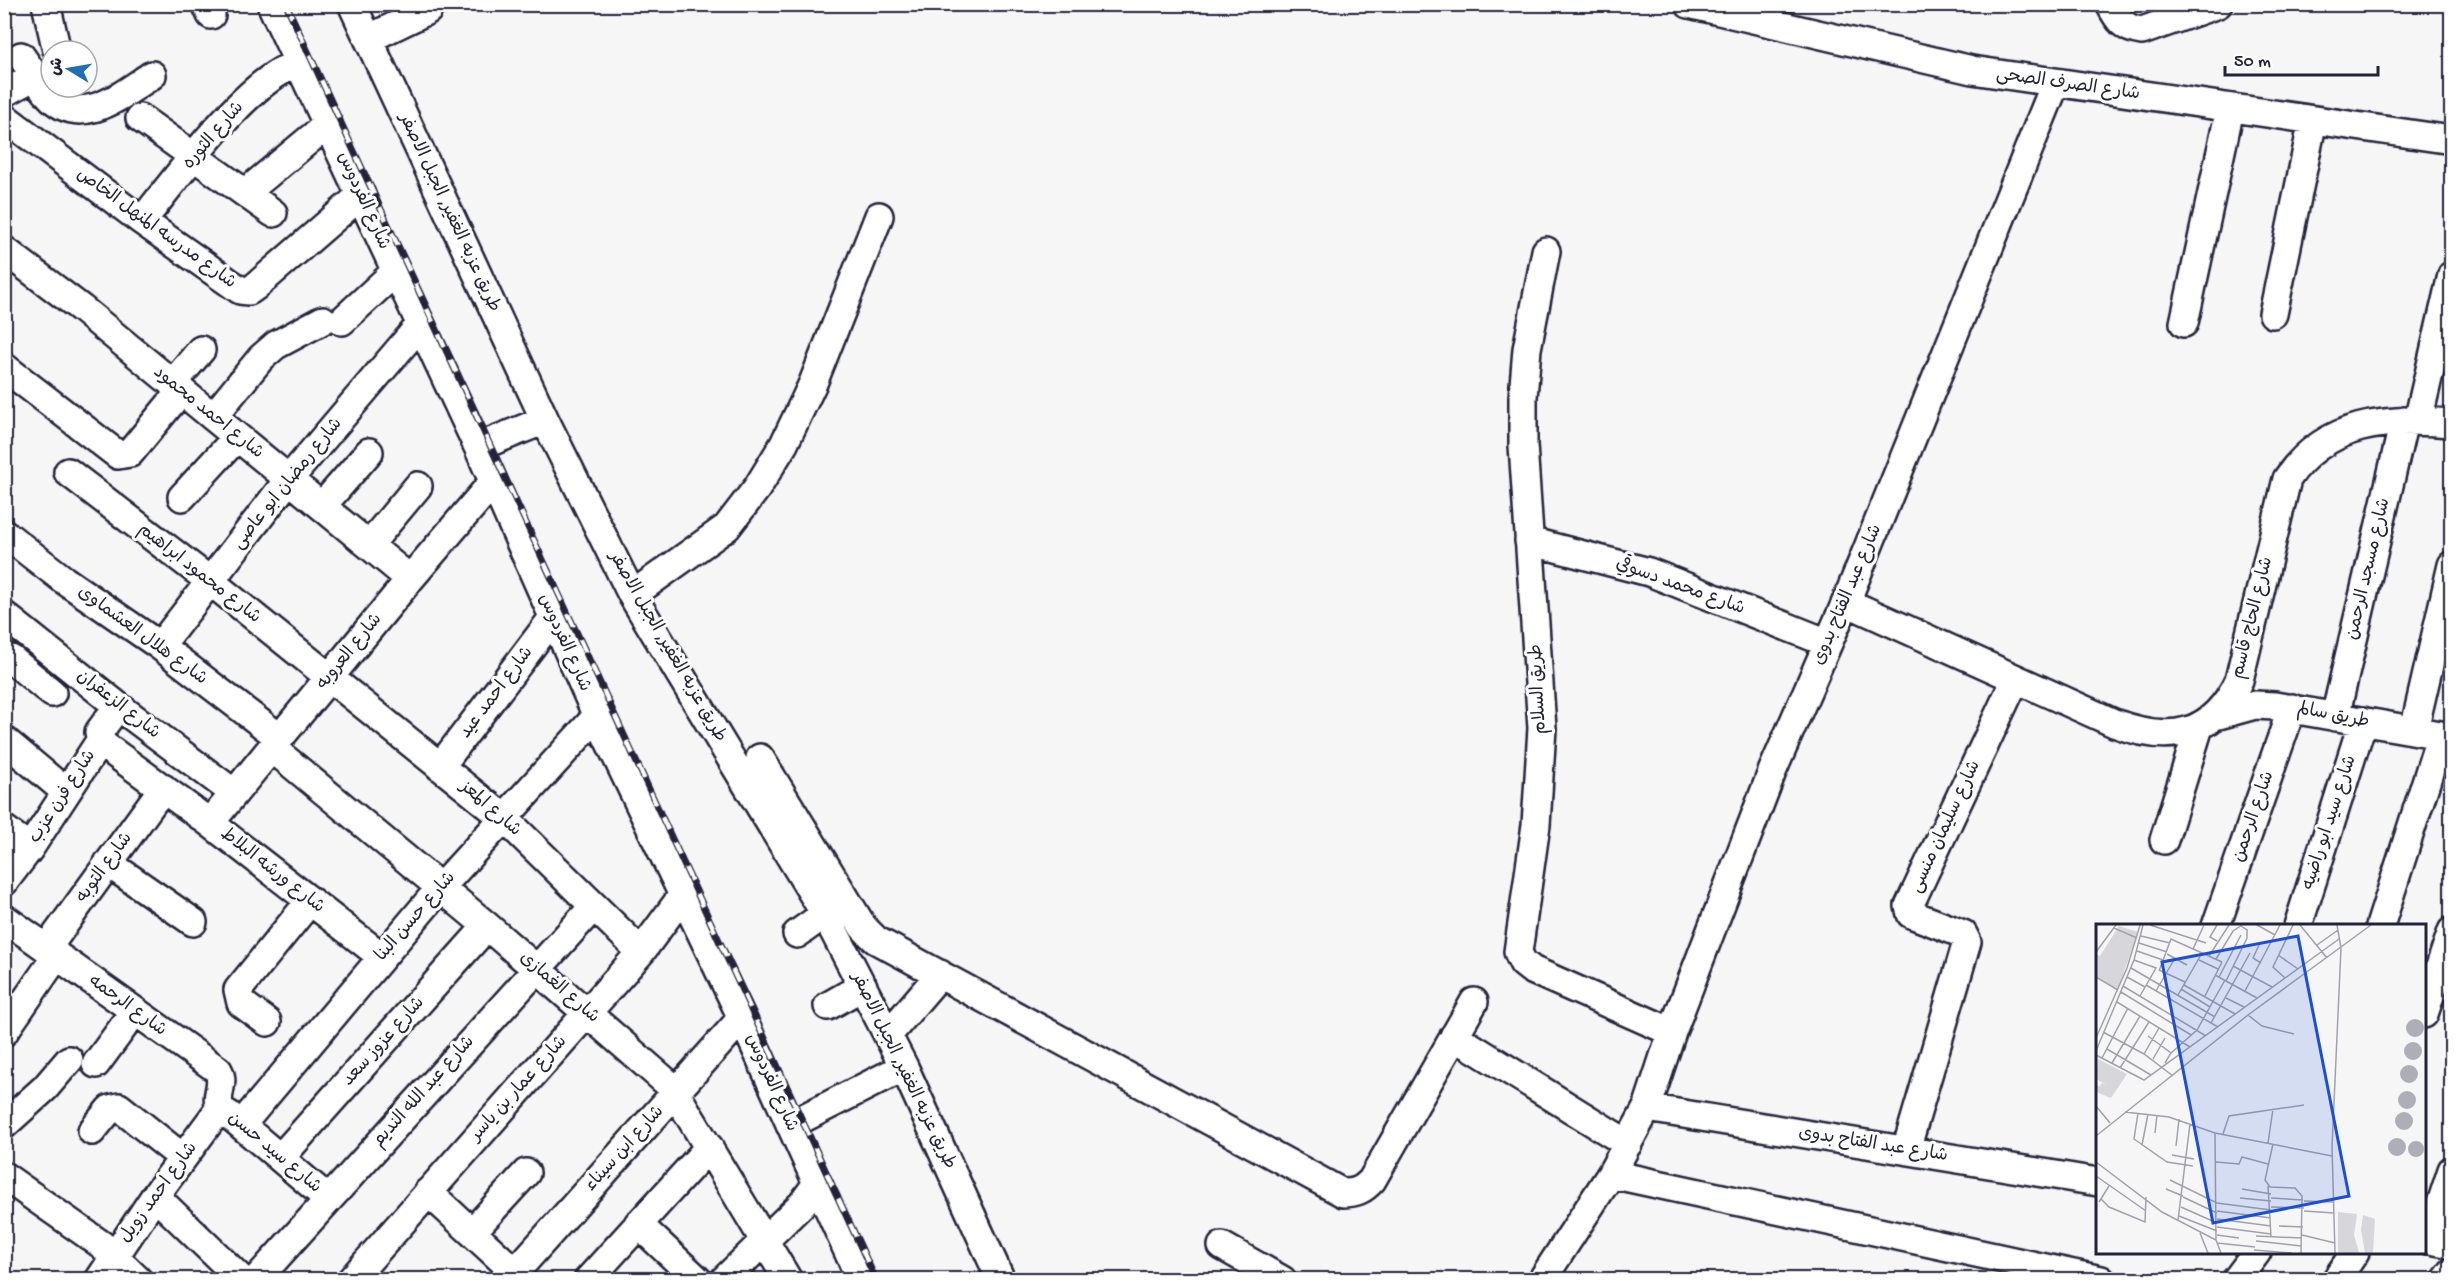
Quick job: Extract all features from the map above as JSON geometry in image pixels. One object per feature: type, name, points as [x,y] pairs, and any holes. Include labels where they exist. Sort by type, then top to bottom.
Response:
[{"type":"street","points":[[46,4],[54,39]]},
{"type":"street","name":"شارع الفردوس","points":[[271,4],[478,447],[597,716],[742,1018],[861,1280]]},
{"type":"street","name":"طريق عزبه الغفير, الجبل الاصفر","points":[[352,4],[545,420],[632,594],[825,914],[904,1067],[1001,1280]]},
{"type":"street","name":"شارع الصرف الصحى","points":[[1689,4],[1972,70],[2055,84],[2451,140]]},
{"type":"street","points":[[2110,4],[2122,24],[2130,30],[2142,31],[2218,4]]},
{"type":"street","points":[[368,39],[428,10]]},
{"type":"street","name":"شارع الثوره","points":[[142,221],[221,123],[245,100],[289,66],[298,64]]},
{"type":"street","points":[[4,93],[28,66],[49,96],[62,105],[77,110],[92,110],[107,104],[152,75]]},
{"type":"street","name":"شارع عبد الفتاح بدوى","points":[[1542,1280],[1611,1174],[1647,1108],[1672,1032],[1772,772],[1846,602],[2055,84]]},
{"type":"street","points":[[2184,323],[2230,109]]},
{"type":"street","name":"شارع مدرسه المنهل الخاص","points":[[4,117],[142,221],[240,290],[249,291],[360,195]]},
{"type":"street","points":[[140,118],[273,213]]},
{"type":"street","points":[[2273,314],[2313,120]]},
{"type":"street","points":[[245,193],[328,124]]},
{"type":"street","points":[[632,594],[727,527],[757,488],[784,444],[813,383],[879,216]]},
{"type":"street","name":"شارع احمد محمود","points":[[4,250],[177,387],[410,579]]},
{"type":"street","name":"طريق السلام","points":[[1546,251],[1527,349],[1523,397],[1523,445],[1542,728],[1536,825],[1518,952],[1523,963],[1532,970],[1672,1032]]},
{"type":"street","points":[[213,417],[261,358],[276,345],[333,321],[395,272]]},
{"type":"street","name":"شارع مسجد الرحمن","points":[[2334,717],[2451,275]]},
{"type":"street","name":"شارع رمضان ابو عاصى","points":[[160,646],[289,479],[420,325]]},
{"type":"street","points":[[4,368],[118,455],[130,453],[201,350]]},
{"type":"street","points":[[478,447],[545,420]]},
{"type":"street","name":"شارع الحاج قاسم","points":[[2207,722],[2230,699],[2239,680],[2287,479],[2298,462],[2313,448],[2331,437],[2367,425],[2411,421],[2451,423]]},
{"type":"street","points":[[182,497],[237,437]]},
{"type":"street","points":[[322,506],[369,452]]},
{"type":"street","name":"شارع محمود ابراهيم","points":[[68,472],[210,581],[329,678]]},
{"type":"street","name":"شارع العروبه","points":[[210,823],[410,579],[493,482]]},
{"type":"street","points":[[369,545],[418,486]]},
{"type":"street","name":"شارع هلال العشماوى","points":[[4,533],[64,580],[160,646],[276,743]]},
{"type":"street","name":"شارع محمد دسوقي","points":[[1529,541],[1649,572],[1828,643]]},
{"type":"street","points":[[2414,730],[2451,565]]},
{"type":"street","points":[[1846,602],[2015,680],[2140,733],[2180,734],[2207,722]]},
{"type":"street","name":"شارع الزعفران","points":[[4,615],[118,706],[234,793]]},
{"type":"street","name":"شارع احمد عيد","points":[[440,767],[553,618]]},
{"type":"street","points":[[30,635],[8,663],[52,693]]},
{"type":"street","name":"شارع المعز","points":[[329,678],[504,818],[640,952]]},
{"type":"street","name":"شارع سليمان منسى","points":[[1906,1150],[1966,942],[1963,934],[1911,914],[1909,906],[2015,680]]},
{"type":"street","name":"طريق سالم","points":[[2207,722],[2255,705],[2292,708],[2446,736]]},
{"type":"street","name":"شارع فرن عزب","points":[[4,882],[30,848],[100,741],[99,732],[118,706]]},
{"type":"street","name":"شارع الرحمن","points":[[2217,924],[2292,708]]},
{"type":"street","name":"شارع حسن البنا","points":[[242,1124],[441,887],[597,716]]},
{"type":"street","name":"شارع سيد ابو راضيه","points":[[2299,924],[2363,721]]},
{"type":"street","points":[[2164,840],[2207,722]]},
{"type":"street","points":[[2381,924],[2446,736]]},
{"type":"street","points":[[4,740],[66,792]]},
{"type":"street","name":"شارع ورشه البلاط","points":[[100,741],[381,956]]},
{"type":"street","name":"شارع الغمازى","points":[[276,743],[588,1012],[676,1092],[789,1280]]},
{"type":"street","points":[[760,758],[869,934],[884,945],[1343,1193],[1354,1193],[1365,1188],[1372,1180],[1474,1002]]},
{"type":"street","name":"شارع التوبه","points":[[4,1032],[108,863],[162,788]]},
{"type":"street","points":[[4,829],[30,848]]},
{"type":"street","points":[[108,863],[193,922]]},
{"type":"street","name":"شارع عمار بن ياسر","points":[[362,1276],[428,1192],[640,952],[683,895]]},
{"type":"street","points":[[267,1022],[241,1002],[238,990],[309,901]]},
{"type":"street","name":"شارع عبد الله النديم","points":[[256,1280],[327,1198],[594,906]]},
{"type":"street","points":[[797,934],[825,914]]},
{"type":"street","name":"شارع الرحمه","points":[[4,918],[218,1070],[222,1083],[217,1096],[220,1108]]},
{"type":"street","name":"شارع عزوز سعد","points":[[281,1157],[487,926]]},
{"type":"street","points":[[2426,1008],[2451,931]]},
{"type":"street","points":[[888,1035],[940,974]]},
{"type":"street","points":[[828,1006],[863,986]]},
{"type":"street","points":[[96,1064],[135,1011]]},
{"type":"street","name":"شارع ابن سيناء","points":[[512,1276],[742,1018]]},
{"type":"street","points":[[1455,1036],[1628,1144]]},
{"type":"street","points":[[5,1122],[45,1088],[69,1060]]},
{"type":"street","points":[[790,1125],[904,1067]]},
{"type":"street","points":[[92,1131],[110,1109],[119,1107],[183,1158]]},
{"type":"street","name":"شارع سيد حسن","points":[[220,1108],[242,1124],[327,1198]]},
{"type":"street","name":"شارع احمد زويل","points":[[99,1280],[155,1196],[220,1108]]},
{"type":"street","name":"شارع عبد الفتاح بدوى","points":[[1647,1108],[2096,1182]]},
{"type":"street","points":[[588,1280],[709,1147]]},
{"type":"street","points":[[2435,1241],[2451,1170]]},
{"type":"street","points":[[472,1232],[526,1173]]},
{"type":"street","points":[[1611,1174],[2101,1280]]},
{"type":"street","points":[[4,1176],[114,1256],[138,1280]]},
{"type":"street","points":[[724,1280],[764,1238],[802,1204],[816,1185]]},
{"type":"street","points":[[428,1192],[472,1232],[512,1276]]},
{"type":"street","points":[[155,1196],[242,1280]]},
{"type":"street","points":[[638,1224],[698,1280]]},
{"type":"street","points":[[1222,1246],[1282,1280]]},
{"type":"street","points":[[2236,1280],[2256,1254]]},
{"type":"street","points":[[2336,1280],[2354,1254]]},
{"type":"street","points":[[2446,1280],[2451,1272]]},
{"type":"railway","points":[[286,4],[876,1280]]}]
